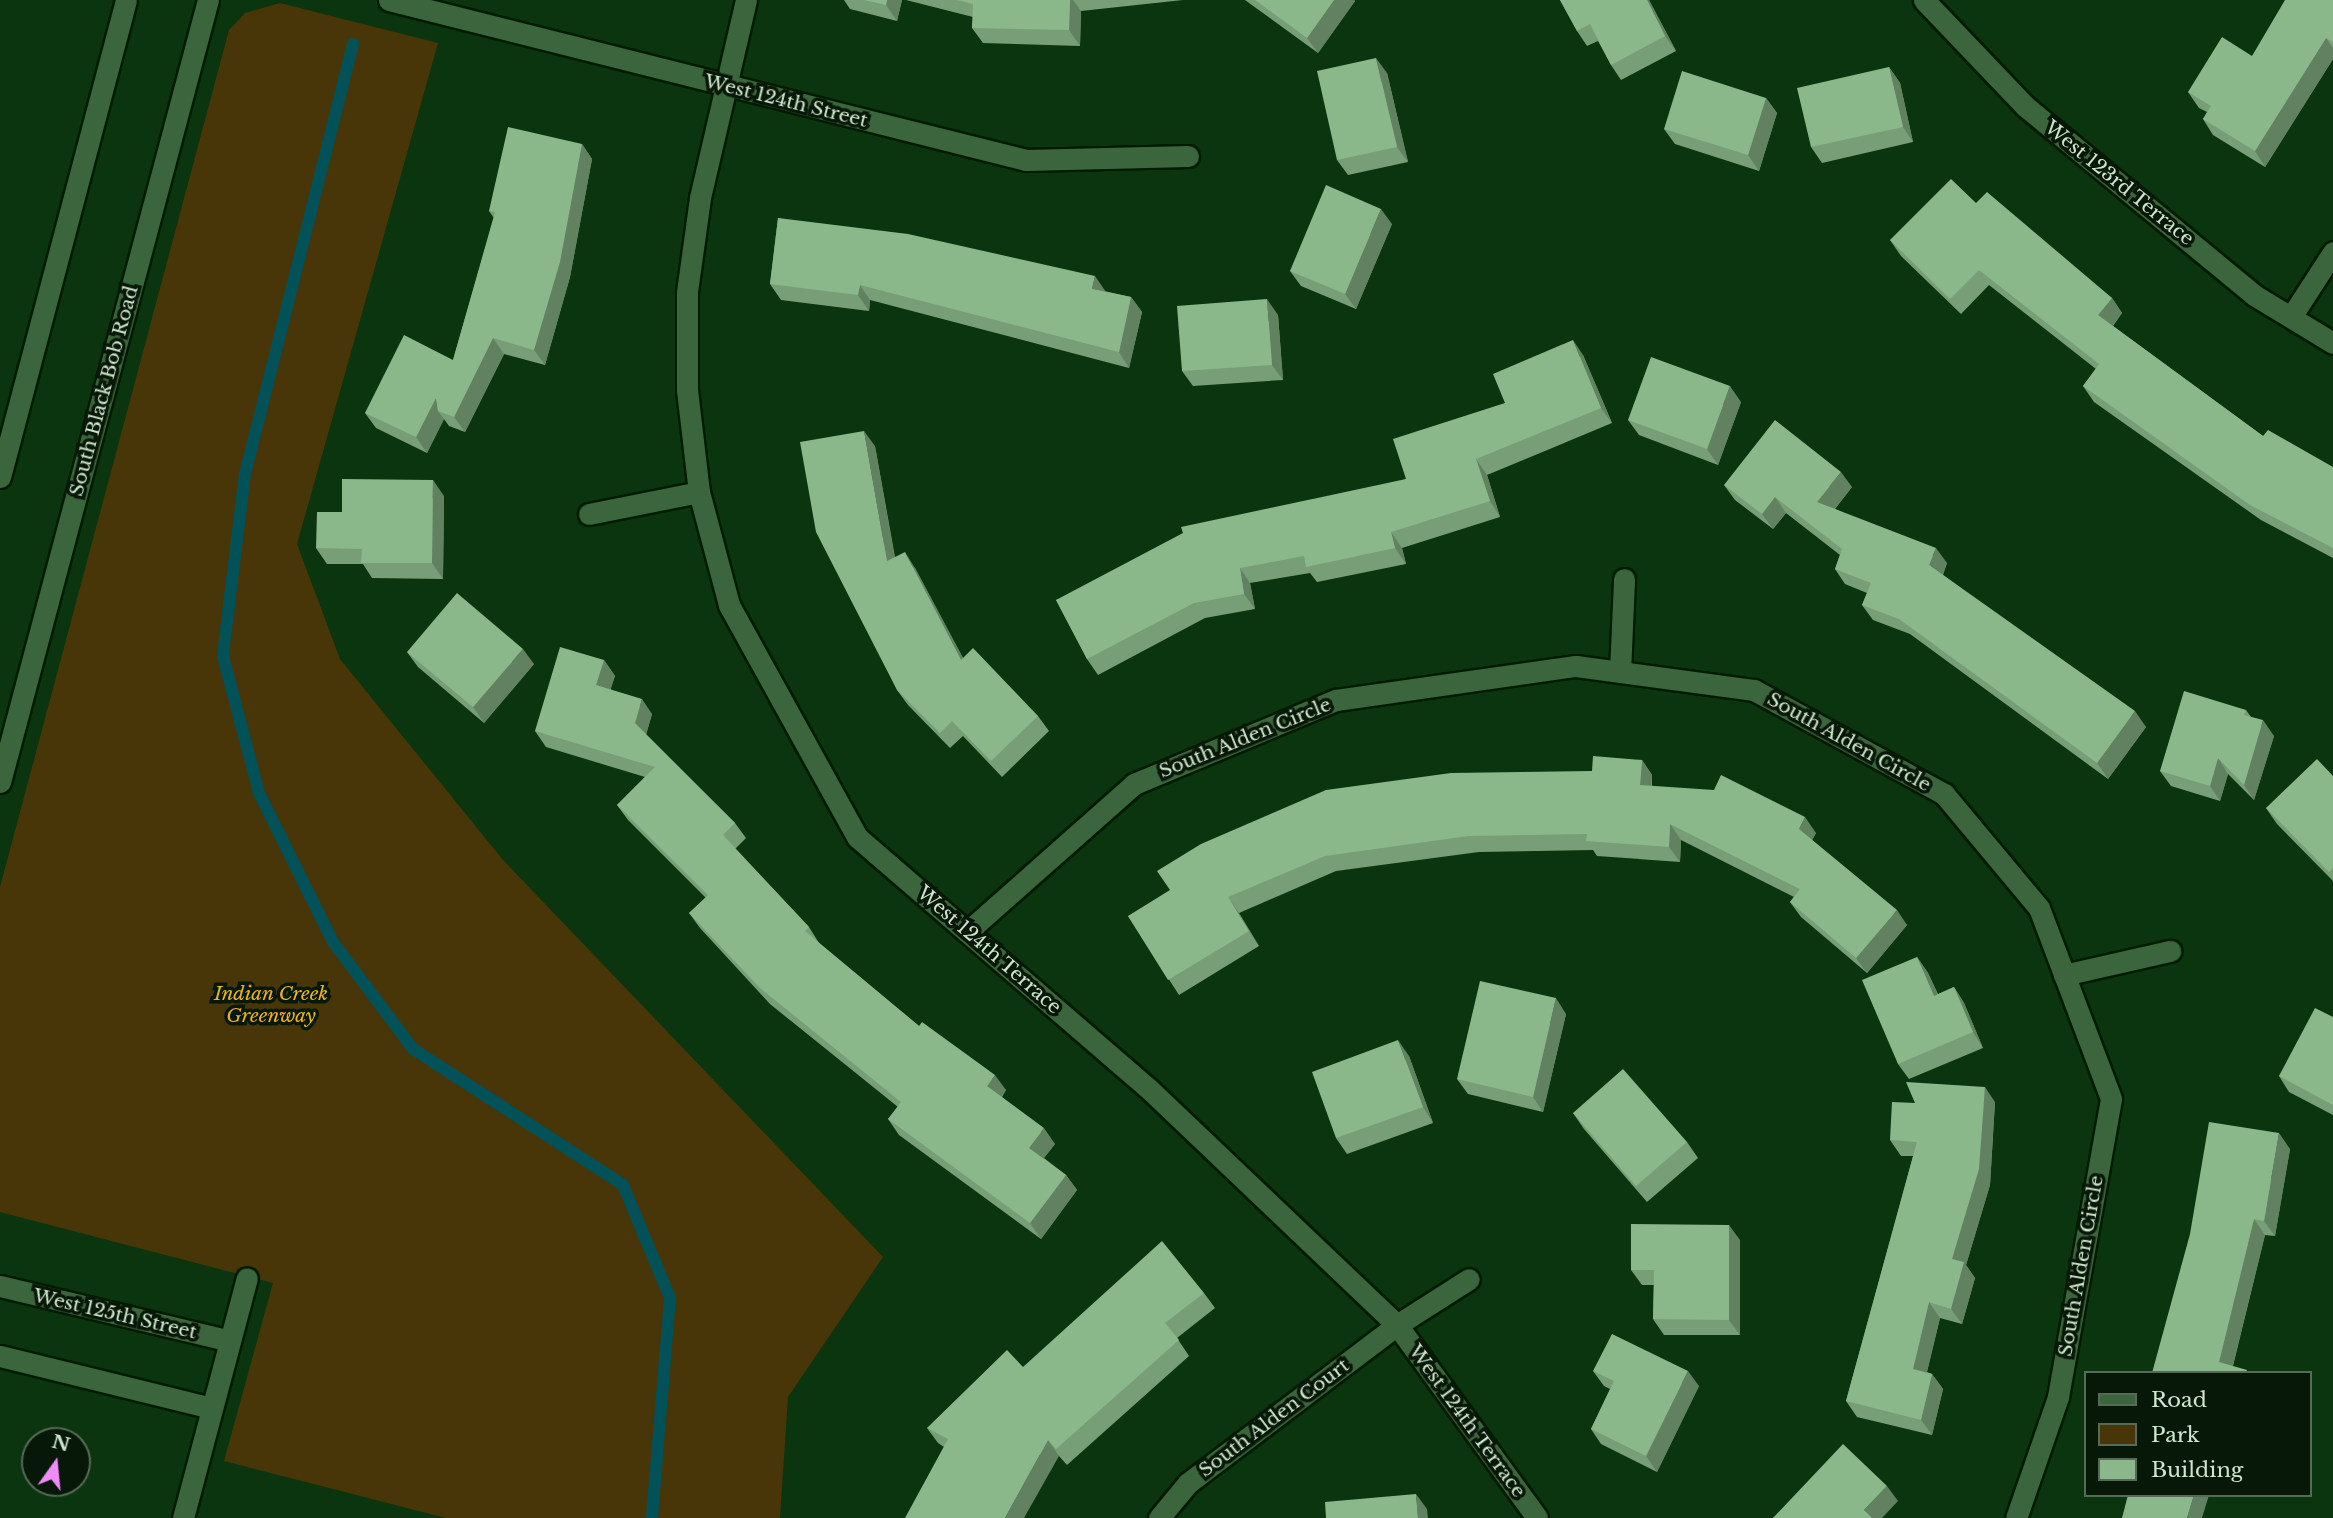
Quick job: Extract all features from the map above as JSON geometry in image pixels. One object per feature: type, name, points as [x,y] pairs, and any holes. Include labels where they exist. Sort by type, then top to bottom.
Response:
[{"type":"street","points":[[0,477],[126,0]]},
{"type":"street","name":"South Black Bob Road","points":[[0,782],[208,0]]},
{"type":"street","name":"West 124th Street","points":[[389,0],[1026,160],[1188,156]]},
{"type":"street","points":[[724,86],[746,0]]},
{"type":"street","name":"West 123rd Terrace","points":[[1924,0],[2025,106],[2291,317],[2333,344]]},
{"type":"street","name":"West 124th Terrace","points":[[724,86],[687,292],[687,390],[699,492],[729,606],[858,837],[1148,1088],[1397,1325],[1537,1518]]},
{"type":"street","points":[[2291,317],[2333,252]]},
{"type":"street","points":[[589,514],[699,492]]},
{"type":"street","points":[[1620,672],[1625,579]]},
{"type":"street","name":"South Alden Circle","points":[[967,932],[1134,784],[1336,700],[1576,666],[1754,690],[1944,794],[2039,908],[2111,1099],[2058,1397],[2016,1518]]},
{"type":"street","points":[[2064,975],[2170,951]]},
{"type":"street","points":[[183,1518],[247,1278]]},
{"type":"street","name":"West 124th Terrace","points":[[1397,1325],[1469,1279]]},
{"type":"street","name":"West 125th Street","points":[[0,1286],[230,1341]]},
{"type":"street","name":"South Alden Court","points":[[1159,1518],[1188,1483],[1397,1325]]},
{"type":"street","points":[[0,1356],[212,1408]]},
{"type":"green space","name":"Indian Creek Greenway","points":[[280,3],[438,43],[297,544],[340,659],[503,860],[883,1257],[788,1397],[780,1518],[446,1518],[224,1461],[273,1283],[0,1212],[0,887],[229,30],[245,13]]},
{"type":"building","points":[[864,0],[887,0],[886,5]]},
{"type":"building","points":[[957,0],[1070,0],[1069,30],[972,28],[973,4]]},
{"type":"building","points":[[1255,0],[1334,0],[1307,38]]},
{"type":"building","points":[[1560,0],[1647,0],[1665,36],[1611,65],[1590,24],[1577,31]]},
{"type":"building","points":[[2285,0],[2333,0],[2333,42],[2326,38],[2255,151],[2203,119],[2211,106],[2188,92],[2222,37],[2252,56]]},
{"type":"building","points":[[1376,58],[1397,147],[1337,160],[1317,71]]},
{"type":"building","points":[[1889,67],[1903,127],[1811,147],[1797,88]]},
{"type":"building","points":[[1682,71],[1766,98],[1748,155],[1664,129]]},
{"type":"building","points":[[508,127],[582,144],[560,262],[534,350],[493,338],[454,417],[438,411],[436,398],[416,437],[365,413],[404,335],[453,360],[495,212],[489,211]]},
{"type":"building","points":[[1951,179],[1976,203],[1987,192],[2112,298],[2098,315],[2263,436],[2268,430],[2333,467],[2333,548],[2250,505],[2083,386],[2099,364],[1979,270],[1950,299],[1890,240]]},
{"type":"building","points":[[1326,185],[1381,209],[1345,294],[1290,271]]},
{"type":"building","points":[[778,218],[908,234],[1095,276],[1092,289],[1131,297],[1119,352],[860,285],[858,295],[770,284]]},
{"type":"building","points":[[1267,299],[1272,365],[1182,371],[1177,306]]},
{"type":"building","points":[[1573,340],[1601,408],[1476,459],[1490,501],[1391,532],[1395,548],[1306,567],[1304,556],[1240,568],[1244,594],[1194,603],[1087,659],[1056,600],[1183,533],[1181,527],[1406,479],[1393,439],[1505,403],[1493,374]]},
{"type":"building","points":[[1651,357],[1730,386],[1707,449],[1628,420]]},
{"type":"building","points":[[1775,420],[1841,472],[1817,502],[1936,548],[1929,565],[2135,711],[2097,763],[1899,619],[1862,605],[1871,583],[1835,569],[1842,549],[1775,497],[1762,514],[1724,485]]},
{"type":"building","points":[[864,431],[887,561],[905,552],[961,660],[973,648],[1038,716],[991,761],[952,721],[940,733],[897,690],[816,532],[800,442]]},
{"type":"building","points":[[342,479],[433,480],[432,563],[361,563],[362,549],[316,548],[317,512],[342,512]]},
{"type":"building","points":[[457,593],[523,649],[473,707],[407,652]]},
{"type":"building","points":[[560,647],[604,660],[596,685],[642,699],[635,723],[735,823],[723,835],[809,927],[805,931],[919,1026],[922,1022],[995,1075],[987,1086],[1044,1128],[1029,1148],[1066,1175],[1030,1223],[888,1119],[901,1102],[760,988],[689,913],[708,895],[617,805],[655,767],[535,731]]},
{"type":"building","points":[[2184,691],[2246,710],[2244,715],[2263,720],[2244,785],[2218,758],[2210,786],[2160,771]]},
{"type":"building","points":[[1593,756],[1642,760],[1640,785],[1714,790],[1721,775],[1805,817],[1799,829],[1897,910],[1856,958],[1790,902],[1800,889],[1670,824],[1669,847],[1586,841],[1587,834],[1468,836],[1325,856],[1228,897],[1249,931],[1168,980],[1128,916],[1170,890],[1157,871],[1201,844],[1326,790],[1451,773],[1592,771]]},
{"type":"building","points":[[2317,759],[2333,776],[2333,868],[2329,872],[2266,808]]},
{"type":"building","points":[[1917,957],[1934,996],[1954,987],[1973,1032],[1898,1064],[1862,980]]},
{"type":"building","points":[[1480,981],[1556,998],[1533,1097],[1457,1079]]},
{"type":"building","points":[[2315,1008],[2333,1017],[2333,1105],[2279,1076]]},
{"type":"building","points":[[1398,1040],[1423,1107],[1336,1138],[1312,1072]]},
{"type":"building","points":[[1623,1069],[1687,1142],[1636,1186],[1573,1113]]},
{"type":"building","points":[[1906,1082],[1985,1087],[1979,1169],[1952,1259],[1964,1262],[1951,1309],[1929,1302],[1913,1369],[1932,1374],[1921,1420],[1846,1401],[1917,1142],[1890,1140],[1892,1102],[1915,1103]]},
{"type":"building","points":[[2209,1122],[2279,1133],[2264,1221],[2254,1219],[2219,1362],[2247,1371],[2153,1371],[2190,1234]]},
{"type":"building","points":[[1631,1224],[1729,1225],[1729,1320],[1653,1319],[1654,1270],[1631,1270]]},
{"type":"building","points":[[1162,1241],[1204,1293],[1165,1323],[1179,1340],[1056,1449],[1048,1440],[1005,1518],[905,1518],[948,1439],[927,1428],[1007,1350],[1023,1367]]},
{"type":"building","points":[[1612,1334],[1688,1371],[1646,1456],[1591,1429],[1614,1381],[1593,1371]]},
{"type":"building","points":[[1843,1444],[1887,1486],[1864,1510],[1872,1518],[1773,1518]]},
{"type":"building","points":[[1416,1494],[1418,1518],[1326,1518],[1325,1502]]},
{"type":"building","points":[[2127,1497],[2193,1497],[2187,1518],[2122,1518]]},
{"type":"waterway","points":[[353,44],[245,473],[223,656],[259,793],[333,942],[413,1049],[623,1185],[670,1298],[652,1518]]}]
